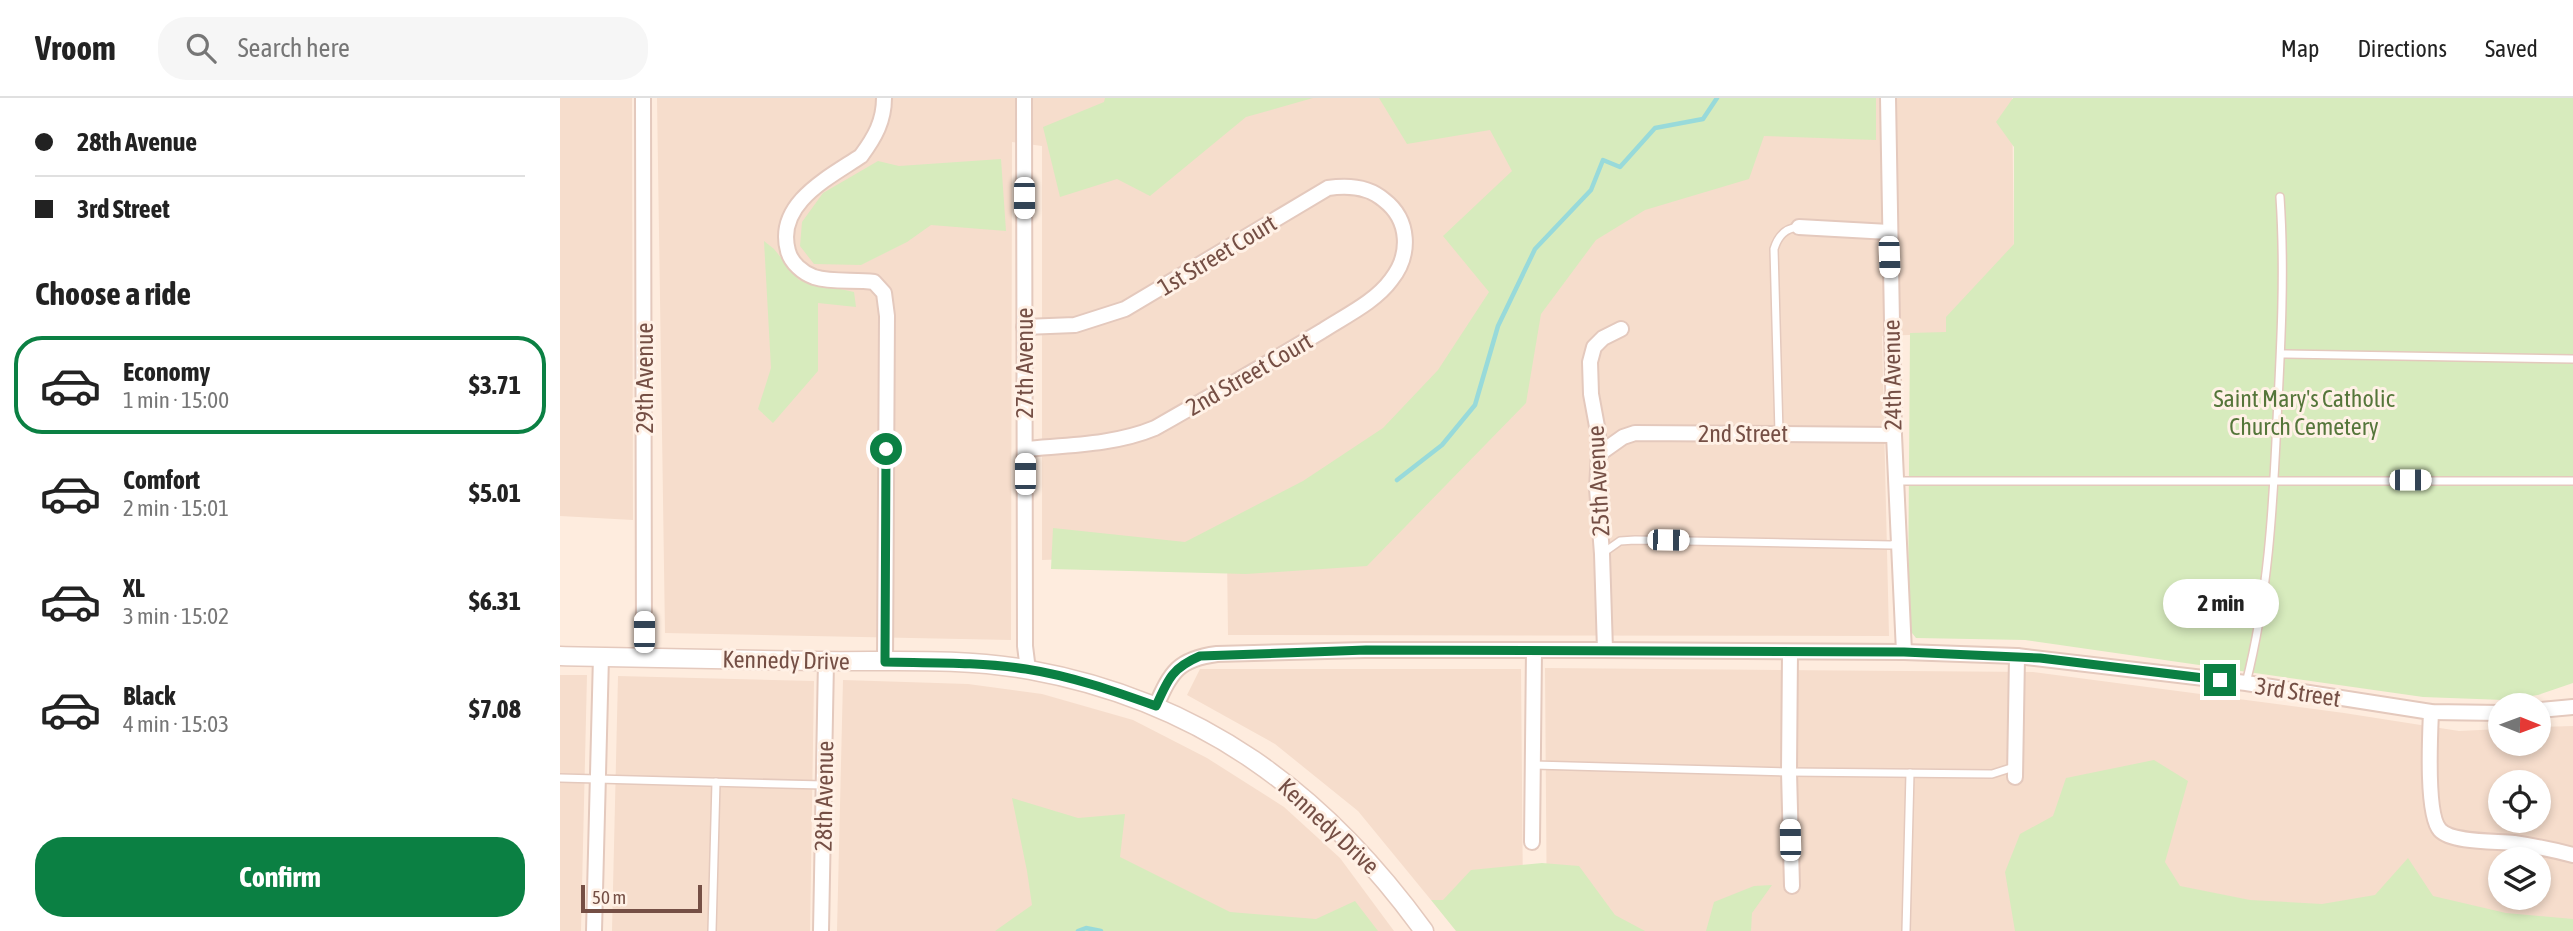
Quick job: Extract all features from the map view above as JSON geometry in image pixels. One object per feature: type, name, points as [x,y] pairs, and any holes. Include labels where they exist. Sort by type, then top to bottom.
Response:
[{"type":"street","name":"29th Avenue","points":[[643,98],[645,658]]},
{"type":"street","points":[[884,98],[882,121],[861,156],[796,206],[785,227],[784,238],[789,256],[796,266],[806,273],[827,279],[874,282],[884,293],[887,316],[885,662]]},
{"type":"street","name":"27th Avenue","points":[[1024,98],[1025,646],[1028,670]]},
{"type":"street","name":"24th Avenue","points":[[1888,98],[1894,435],[1904,652]]},
{"type":"street","name":"1st Street Court","points":[[1024,327],[1075,325],[1125,309],[1328,188],[1353,186],[1365,189],[1380,197],[1399,215]]},
{"type":"street","name":"2nd Street Court","points":[[1025,449],[1123,439],[1155,428],[1347,315],[1377,295],[1400,269],[1404,256],[1405,233],[1399,215]]},
{"type":"street","points":[[1799,227],[1889,232]]},
{"type":"street","name":"25th Avenue","points":[[1605,650],[1597,488],[1598,432],[1591,394],[1591,353],[1603,338],[1621,329]]},
{"type":"street","name":"2nd Street","points":[[1599,454],[1623,437],[1636,433],[1894,435]]},
{"type":"street","name":"3rd Street","points":[[1156,706],[1174,671],[1181,664],[1200,656],[1366,650],[1605,650],[1904,652],[2017,656],[2246,683],[2431,712],[2488,713]]},
{"type":"street","points":[[1532,842],[1534,650]]},
{"type":"street","points":[[1790,652],[1792,886]]},
{"type":"street","name":"Kennedy Drive","points":[[560,656],[962,664],[1028,670],[1071,679],[1156,706],[1216,735],[1254,759],[1319,811],[1347,836],[1377,870],[1424,931]]},
{"type":"street","points":[[594,931],[601,656]]},
{"type":"street","points":[[2015,772],[2017,656]]},
{"type":"street","name":"28th Avenue","points":[[821,931],[827,661]]},
{"type":"street","points":[[2552,709],[2573,707]]},
{"type":"street","points":[[2431,712],[2432,799],[2435,822],[2439,829],[2456,837],[2516,843],[2573,855]]},
{"type":"lane","points":[[2246,683],[2261,615],[2274,480],[2284,249],[2280,197]]},
{"type":"lane","points":[[1779,433],[1774,249],[1782,233],[1799,227]]},
{"type":"lane","points":[[2281,354],[2573,359]]},
{"type":"lane","points":[[1897,481],[2573,481]]},
{"type":"lane","points":[[1602,554],[1620,541],[1635,540],[1892,545],[1899,542]]},
{"type":"lane","points":[[1534,765],[1789,772],[2015,772]]},
{"type":"lane","points":[[1906,931],[1910,773]]},
{"type":"lane","points":[[560,778],[824,785]]},
{"type":"lane","points":[[712,931],[716,782]]},
{"type":"shaded area","points":[[560,98],[632,98],[633,520],[560,516]]},
{"type":"shaded area","points":[[657,98],[2012,98],[2015,331],[1882,336],[1889,636],[1228,635],[1227,554],[1042,560],[1042,146],[1012,142],[1011,640],[665,633]]},
{"type":"shaded area","points":[[1545,668],[2033,672],[2459,731],[2488,730],[2488,756],[2552,756],[2552,727],[2573,726],[2573,931],[1547,931]]},
{"type":"shaded area","points":[[1200,669],[1521,669],[1523,900],[1431,900],[1358,811],[1275,744],[1187,695]]},
{"type":"shaded area","points":[[560,675],[587,675],[581,931],[560,931]]},
{"type":"shaded area","points":[[618,676],[814,681],[810,931],[612,931]]},
{"type":"shaded area","points":[[843,680],[968,684],[1042,694],[1133,720],[1207,758],[1284,807],[1340,858],[1394,931],[837,931]]},
{"type":"green space","points":[[1105,98],[1313,98],[1246,117],[1150,196],[1117,179],[1060,197],[1043,127],[1104,102]]},
{"type":"green space","points":[[1379,98],[1876,98],[1876,140],[1764,136],[1749,179],[1645,210],[1596,240],[1541,314],[1526,403],[1367,566],[1246,574],[1051,569],[1053,528],[1185,542],[1303,481],[1383,428],[1438,370],[1489,292],[1443,236],[1512,171],[1490,130],[1407,144]]},
{"type":"green space","name":"Saint Mary's Catholic Church Cemetery","points":[[2013,98],[2573,98],[2573,683],[2544,693],[2488,693],[2488,699],[2423,697],[2025,640],[1916,638],[1912,633],[1908,605],[1910,333],[1946,332],[1946,317],[2014,244],[2014,147],[1996,122]]},
{"type":"green space","points":[[1001,159],[1006,231],[931,225],[907,242],[861,265],[814,264],[800,246],[802,222],[823,193],[878,161],[899,166]]},
{"type":"green space","points":[[764,241],[799,280],[854,292],[856,307],[818,303],[818,371],[773,423],[758,409],[771,368]]},
{"type":"green space","points":[[2154,760],[2188,781],[2165,862],[2180,886],[2250,900],[2322,904],[2375,895],[2408,858],[2433,896],[2506,913],[2573,919],[2573,931],[2015,931],[2005,872],[2020,834],[2053,816],[2066,778]]},
{"type":"green space","points":[[1012,798],[1078,818],[1125,814],[1120,857],[1230,912],[1316,919],[1355,901],[1378,931],[995,931],[1032,905]]},
{"type":"green space","points":[[1542,863],[1579,866],[1615,915],[1645,931],[1456,931],[1431,900],[1443,900],[1471,870]]},
{"type":"green space","points":[[1772,885],[1752,913],[1751,931],[1706,931],[1714,902],[1754,886]]},
{"type":"waterway","points":[[1397,480],[1442,445],[1475,405],[1498,326],[1535,249],[1591,190],[1603,160],[1620,167],[1655,128],[1703,119],[1717,98]]},
{"type":"waterway","points":[[1078,931],[1086,928],[1101,931]]},
{"type":"route","points":[[886,449],[885,662],[1002,666],[1028,670],[1071,679],[1156,706],[1174,671],[1181,664],[1200,656],[1366,650],[1904,652],[2040,658],[2220,680]]}]
